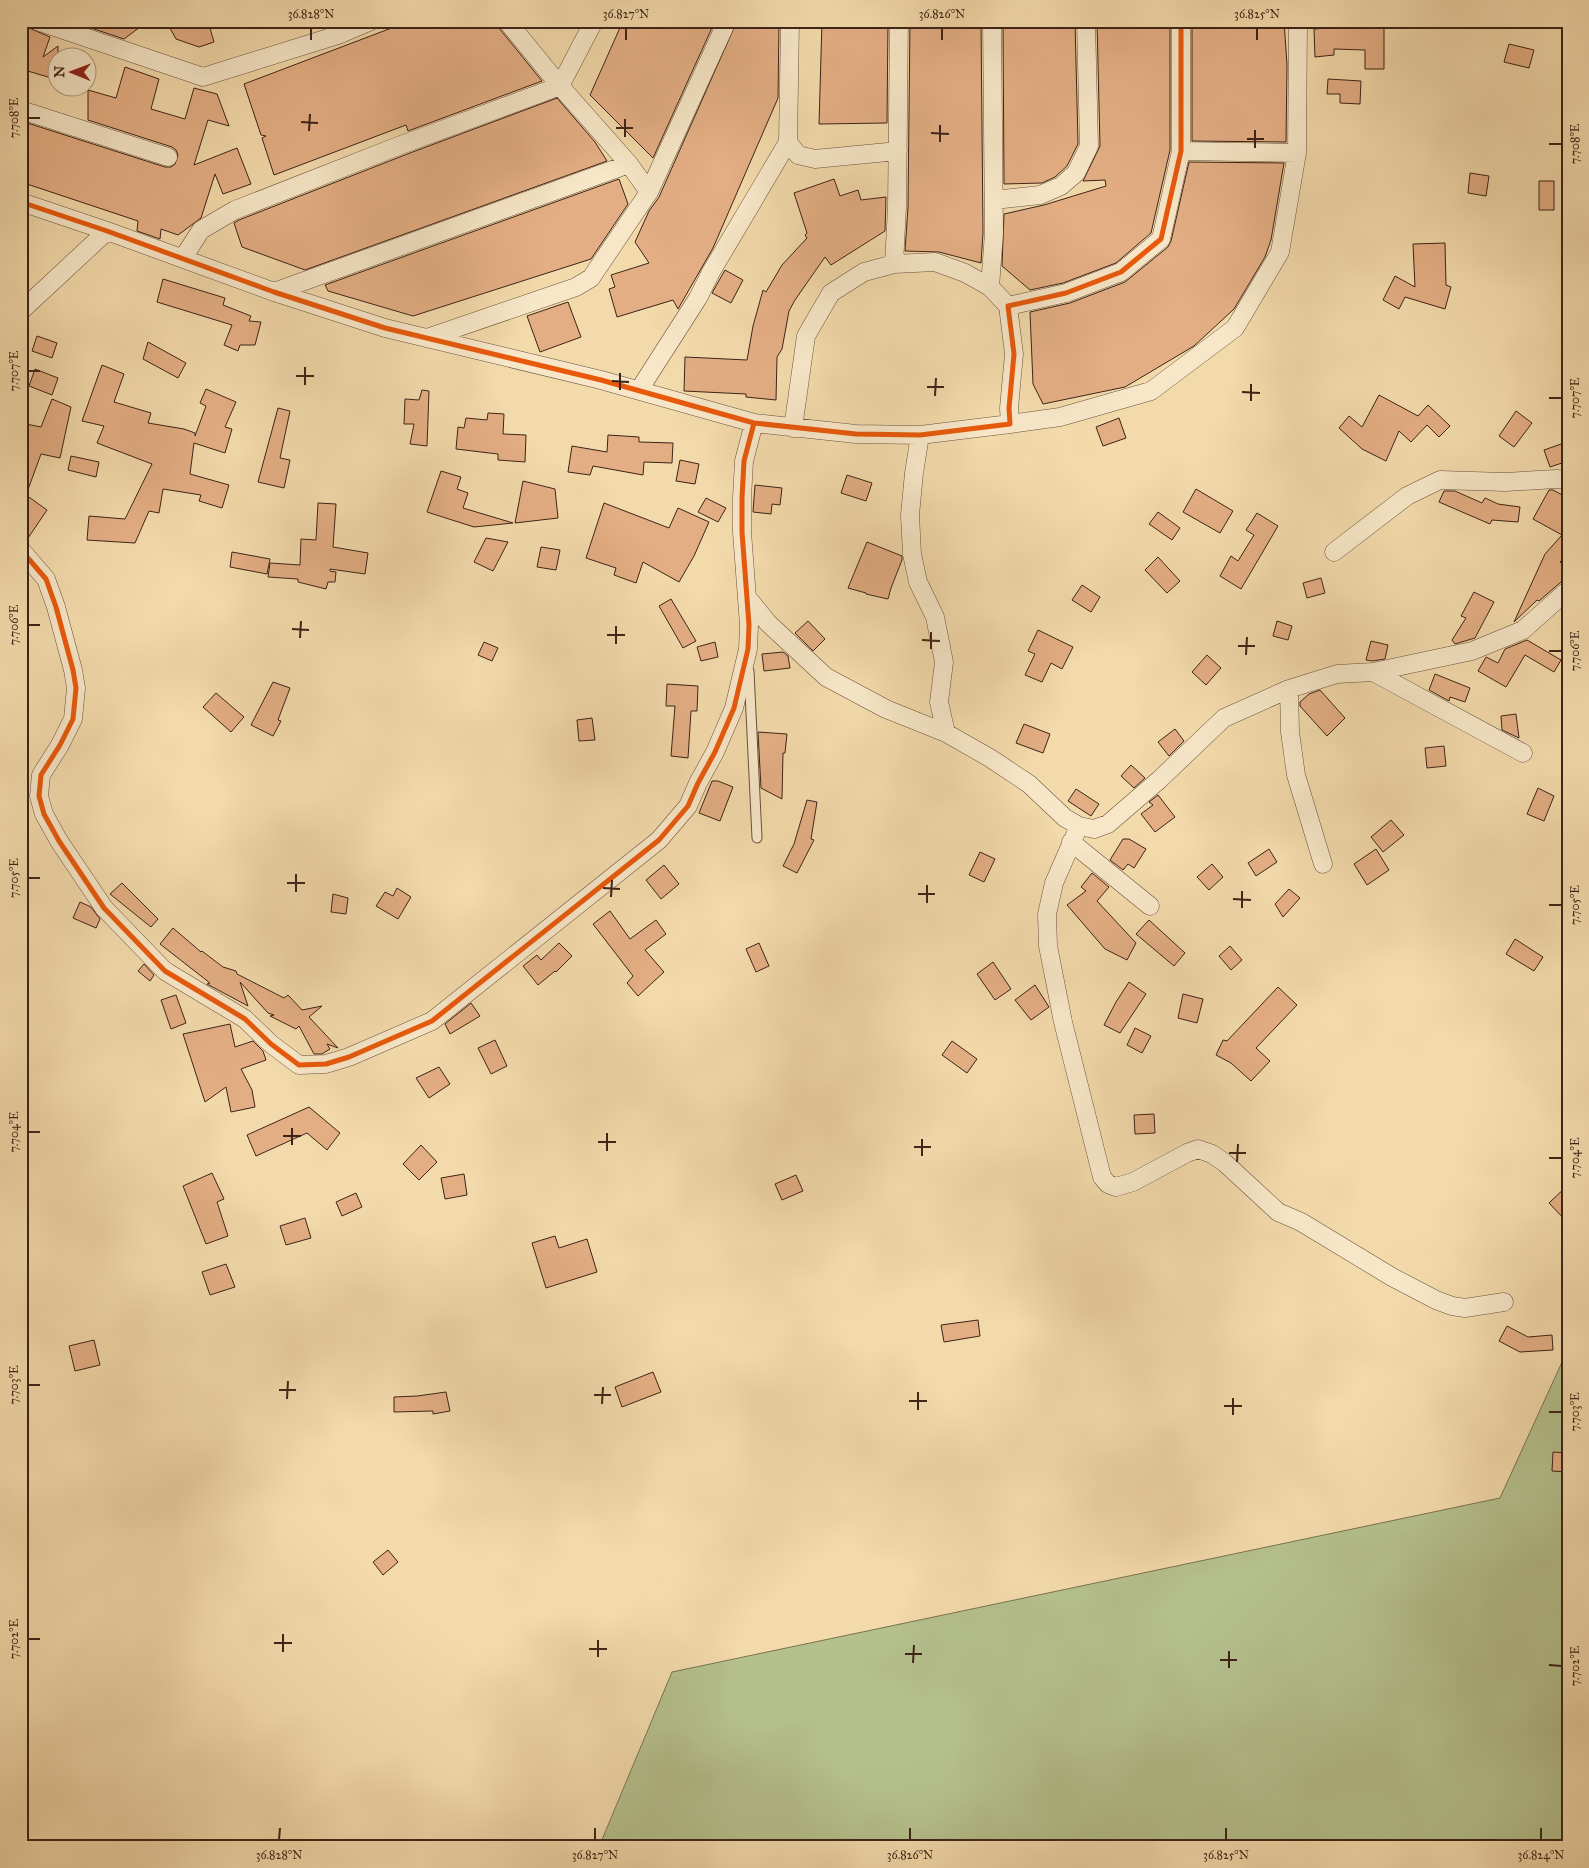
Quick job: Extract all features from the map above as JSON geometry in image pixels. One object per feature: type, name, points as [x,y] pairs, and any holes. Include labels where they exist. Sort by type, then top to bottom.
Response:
[{"type":"street","points":[[37,21],[203,77],[335,28],[371,21]]},
{"type":"street","points":[[508,21],[560,86],[630,164],[650,192]]},
{"type":"street","points":[[183,258],[201,230],[235,210],[560,86],[594,21]]},
{"type":"street","points":[[427,338],[576,287],[591,278],[650,192],[727,21]]},
{"type":"street","points":[[639,390],[698,298],[710,272],[788,142],[790,21]]},
{"type":"street","points":[[894,264],[898,151],[899,21]]},
{"type":"street","points":[[990,286],[994,233],[992,21]]},
{"type":"street","points":[[994,200],[1040,195],[1061,186],[1076,173],[1089,146],[1086,21]]},
{"type":"street","points":[[1008,306],[1066,293],[1121,272],[1161,239],[1181,151],[1181,21]]},
{"type":"street","points":[[21,202],[183,258],[274,292],[385,328],[639,390],[754,423],[856,434],[920,435],[1010,424],[1060,416],[1151,391],[1235,328],[1280,252],[1297,153],[1298,21]]},
{"type":"street","points":[[21,110],[168,157]]},
{"type":"street","points":[[788,142],[798,155],[815,159],[898,151]]},
{"type":"street","points":[[1181,151],[1297,153]]},
{"type":"street","points":[[274,292],[630,164]]},
{"type":"street","points":[[21,312],[107,231]]},
{"type":"street","points":[[793,428],[806,336],[831,293],[864,272],[894,264],[935,262],[965,273],[990,286],[1008,306],[1014,354],[1009,408],[1010,424]]},
{"type":"street","points":[[21,550],[46,579],[56,607],[76,688],[73,719],[60,745],[41,775],[39,796],[44,814],[58,842],[104,908],[165,971],[245,1019],[271,1044],[299,1065],[326,1064],[432,1021],[659,840],[688,806],[734,708],[748,649],[749,625],[742,532],[742,498],[744,461],[754,423]]},
{"type":"street","points":[[920,435],[910,515],[912,554],[918,582],[935,617],[944,662],[939,702],[946,734]]},
{"type":"street","points":[[1334,552],[1407,496],[1440,480],[1505,482],[1568,480]]},
{"type":"street","points":[[747,597],[768,623],[826,677],[886,709],[946,734],[990,758],[1029,784],[1065,818],[1079,826],[1094,829],[1108,824],[1159,780],[1224,718],[1290,689],[1337,674],[1373,672],[1472,651],[1523,630],[1568,590]]},
{"type":"street","points":[[1373,672],[1523,753]]},
{"type":"street","points":[[1290,689],[1290,732],[1296,775],[1323,864]]},
{"type":"street","points":[[1079,826],[1054,883],[1046,914],[1048,946],[1063,1022],[1098,1166],[1102,1177],[1108,1184],[1116,1187],[1133,1182],[1198,1149],[1212,1154],[1225,1162],[1278,1212],[1301,1222],[1392,1278],[1452,1306],[1465,1308],[1504,1302]]},
{"type":"street","points":[[1071,842],[1150,906]]},
{"type":"lane","points":[[748,649],[757,838]]},
{"type":"green space","points":[[1568,1349],[1568,1847],[599,1847],[672,1672],[1500,1498]]},
{"type":"building","points":[[86,21],[148,21],[124,39],[91,28]]},
{"type":"building","points":[[166,21],[208,21],[214,42],[199,47],[176,39]]},
{"type":"building","points":[[410,21],[497,21],[499,28],[542,81],[408,131],[406,125],[274,175],[262,138],[266,136],[261,135],[244,84]]},
{"type":"building","points":[[623,21],[715,21],[653,158],[590,95]]},
{"type":"building","points":[[737,21],[779,21],[778,98],[713,248],[678,309],[673,300],[617,317],[609,289],[615,287],[611,275],[649,263],[635,242],[649,211],[659,197]]},
{"type":"building","points":[[822,21],[888,21],[887,123],[819,124]]},
{"type":"building","points":[[910,21],[981,21],[983,233],[981,263],[939,252],[905,251],[908,207]]},
{"type":"building","points":[[1003,21],[1075,21],[1078,144],[1067,166],[1055,177],[1042,183],[1004,184]]},
{"type":"building","points":[[1097,21],[1170,21],[1170,150],[1151,233],[1116,263],[1063,283],[1030,290],[1002,266],[1004,214],[1044,205],[1106,186],[1105,180],[1083,181],[1100,146]]},
{"type":"building","points":[[1192,21],[1284,21],[1287,65],[1286,142],[1192,141]]},
{"type":"building","points":[[1351,21],[1384,21],[1384,69],[1365,69],[1365,50],[1334,49],[1334,55],[1315,57],[1314,29],[1352,26]]},
{"type":"building","points":[[29,28],[50,37],[43,57],[48,53],[48,77],[21,69],[21,51]]},
{"type":"building","points":[[1509,44],[1534,50],[1529,68],[1504,62]]},
{"type":"building","points":[[125,67],[159,79],[151,109],[185,119],[194,88],[217,94],[229,126],[208,120],[194,165],[237,148],[251,184],[223,194],[215,174],[201,218],[178,235],[161,229],[160,239],[137,231],[138,221],[21,182],[21,121],[165,167],[171,167],[175,164],[178,155],[172,147],[88,120],[88,98],[98,98],[98,93],[116,98]]},
{"type":"building","points":[[1328,79],[1361,81],[1360,104],[1340,103],[1340,94],[1327,94]]},
{"type":"building","points":[[557,98],[595,142],[607,161],[305,270],[242,247],[234,223],[239,220]]},
{"type":"building","points":[[1189,162],[1284,163],[1271,240],[1265,257],[1234,309],[1194,346],[1125,387],[1043,404],[1033,384],[1030,312],[1070,303],[1125,282],[1168,247]]},
{"type":"building","points":[[1470,173],[1489,176],[1486,196],[1468,193]]},
{"type":"building","points":[[619,179],[628,204],[591,259],[413,316],[328,291],[325,285]]},
{"type":"building","points":[[834,179],[840,196],[858,190],[861,200],[886,197],[885,231],[831,265],[825,257],[795,300],[789,311],[782,349],[777,357],[776,400],[746,397],[746,394],[684,391],[685,357],[747,360],[753,326],[763,290],[766,292],[782,265],[807,238],[794,193]]},
{"type":"building","points":[[1539,181],[1554,181],[1554,210],[1539,210]]},
{"type":"building","points":[[1445,243],[1446,285],[1451,287],[1445,309],[1405,297],[1399,309],[1383,300],[1395,276],[1415,287],[1413,244]]},
{"type":"building","points":[[725,270],[743,280],[731,303],[712,293]]},
{"type":"building","points":[[163,279],[225,298],[223,305],[251,316],[249,321],[261,322],[255,345],[240,345],[238,351],[224,345],[232,325],[157,302]]},
{"type":"building","points":[[568,302],[581,337],[540,352],[527,316]]},
{"type":"building","points":[[37,336],[57,343],[52,358],[32,351]]},
{"type":"building","points":[[148,342],[186,363],[178,378],[143,359]]},
{"type":"building","points":[[102,365],[124,374],[114,402],[151,413],[148,423],[184,429],[195,433],[195,436],[206,406],[200,403],[206,389],[236,402],[225,427],[232,429],[225,453],[194,443],[190,474],[229,485],[222,508],[199,501],[201,495],[163,489],[159,513],[149,511],[135,543],[87,540],[89,516],[125,519],[152,464],[97,443],[104,426],[82,421]]},
{"type":"building","points":[[35,369],[58,378],[52,395],[29,386]]},
{"type":"building","points":[[422,390],[429,391],[427,446],[410,444],[414,424],[404,424],[405,399],[419,400]]},
{"type":"building","points":[[1379,395],[1418,416],[1428,405],[1450,426],[1439,437],[1427,425],[1411,442],[1399,431],[1386,461],[1362,449],[1339,428],[1349,416],[1362,427]]},
{"type":"building","points":[[52,399],[71,407],[60,458],[41,454],[26,495],[47,510],[26,541],[21,540],[21,423],[41,427]]},
{"type":"building","points":[[278,408],[290,411],[280,458],[290,460],[284,488],[258,482]]},
{"type":"building","points":[[1516,411],[1532,423],[1514,447],[1499,436]]},
{"type":"building","points":[[488,413],[504,414],[503,434],[526,435],[525,462],[498,460],[498,454],[456,449],[458,427],[464,428],[466,418],[487,420]]},
{"type":"building","points":[[1119,418],[1126,438],[1103,446],[1096,427]]},
{"type":"building","points":[[608,435],[639,437],[639,442],[673,443],[672,463],[644,462],[643,475],[593,466],[590,475],[568,472],[572,446],[607,452]]},
{"type":"building","points":[[1564,443],[1568,453],[1568,461],[1550,467],[1544,450]]},
{"type":"building","points":[[71,456],[99,462],[96,477],[68,470]]},
{"type":"building","points":[[680,460],[699,464],[695,484],[676,481]]},
{"type":"building","points":[[441,471],[461,477],[457,489],[468,493],[463,508],[513,523],[474,527],[427,512]]},
{"type":"building","points":[[847,475],[872,483],[866,501],[841,493]]},
{"type":"building","points":[[523,481],[555,489],[558,518],[515,523]]},
{"type":"building","points":[[755,485],[782,488],[780,505],[772,504],[771,514],[753,512]]},
{"type":"building","points":[[1196,489],[1233,511],[1220,533],[1183,512]]},
{"type":"building","points":[[1549,490],[1553,490],[1568,498],[1568,553],[1560,562],[1568,568],[1568,580],[1561,582],[1539,601],[1537,600],[1514,622],[1545,554],[1562,535],[1533,519]]},
{"type":"building","points":[[1444,491],[1455,491],[1482,503],[1485,498],[1498,504],[1520,507],[1518,522],[1492,520],[1490,524],[1439,502]]},
{"type":"building","points":[[706,498],[726,508],[718,522],[698,512]]},
{"type":"building","points":[[318,503],[336,504],[333,547],[368,553],[365,574],[330,569],[330,571],[336,572],[335,582],[328,582],[326,589],[298,582],[298,579],[268,577],[270,563],[300,565],[301,539],[316,540]]},
{"type":"building","points":[[604,503],[669,528],[678,508],[709,522],[694,556],[679,582],[643,562],[636,583],[614,575],[616,568],[586,558]]},
{"type":"building","points":[[1158,512],[1180,528],[1172,540],[1149,524]]},
{"type":"building","points":[[1257,513],[1278,526],[1241,589],[1220,576],[1231,556],[1238,561],[1254,535],[1246,530]]},
{"type":"building","points":[[486,538],[508,542],[493,571],[474,562]]},
{"type":"building","points":[[867,542],[902,556],[888,599],[848,588]]},
{"type":"building","points":[[541,547],[560,550],[556,570],[537,567]]},
{"type":"building","points":[[232,552],[270,559],[267,574],[230,567]]},
{"type":"building","points":[[1158,557],[1180,581],[1167,593],[1145,570]]},
{"type":"building","points":[[1321,578],[1325,593],[1307,598],[1303,583]]},
{"type":"building","points":[[1082,585],[1100,597],[1091,612],[1072,600]]},
{"type":"building","points":[[1474,592],[1494,602],[1475,638],[1455,644],[1452,640],[1466,618],[1461,616]]},
{"type":"building","points":[[671,599],[696,641],[683,648],[659,606]]},
{"type":"building","points":[[808,621],[825,639],[813,651],[795,633]]},
{"type":"building","points":[[1277,621],[1292,626],[1288,640],[1273,636]]},
{"type":"building","points":[[1038,630],[1073,647],[1062,669],[1051,663],[1042,682],[1025,675],[1035,654],[1028,651]]},
{"type":"building","points":[[1527,640],[1561,660],[1554,672],[1525,655],[1506,687],[1478,671],[1486,657],[1498,663],[1505,649]]},
{"type":"building","points":[[1371,641],[1388,645],[1385,659],[1366,660]]},
{"type":"building","points":[[484,642],[498,648],[492,661],[478,655]]},
{"type":"building","points":[[715,642],[718,657],[701,661],[697,647]]},
{"type":"building","points":[[783,652],[788,656],[790,668],[764,671],[762,654]]},
{"type":"building","points":[[1207,655],[1221,668],[1206,685],[1192,672]]},
{"type":"building","points":[[1435,674],[1470,688],[1465,702],[1450,697],[1449,701],[1429,690]]},
{"type":"building","points":[[273,682],[290,688],[278,720],[281,721],[273,736],[251,725]]},
{"type":"building","points":[[667,684],[698,686],[697,711],[691,711],[688,758],[671,756],[675,706],[666,706]]},
{"type":"building","points":[[1320,690],[1345,718],[1327,736],[1300,706],[1300,702],[1309,694]]},
{"type":"building","points":[[216,693],[244,717],[231,732],[203,707]]},
{"type":"building","points":[[1516,714],[1519,738],[1502,730],[1501,716]]},
{"type":"building","points":[[592,718],[595,740],[579,741],[577,720]]},
{"type":"building","points":[[1024,724],[1050,734],[1043,753],[1016,743]]},
{"type":"building","points":[[1175,729],[1184,741],[1169,756],[1158,742]]},
{"type":"building","points":[[758,732],[787,734],[785,753],[783,753],[782,799],[761,788]]},
{"type":"building","points":[[1444,746],[1446,766],[1427,768],[1425,748]]},
{"type":"building","points":[[1131,765],[1145,778],[1134,788],[1121,776]]},
{"type":"building","points":[[712,781],[718,781],[733,787],[720,821],[699,813]]},
{"type":"building","points":[[1538,788],[1554,796],[1544,821],[1527,814]]},
{"type":"building","points":[[1076,789],[1099,804],[1091,816],[1068,801]]},
{"type":"building","points":[[1158,795],[1175,817],[1155,832],[1141,814],[1153,805],[1149,802]]},
{"type":"building","points":[[807,800],[817,802],[811,839],[814,840],[797,873],[783,866],[794,844]]},
{"type":"building","points":[[1391,820],[1404,835],[1383,852],[1371,837]]},
{"type":"building","points":[[1123,839],[1129,839],[1146,849],[1134,868],[1128,864],[1123,870],[1110,860]]},
{"type":"building","points":[[1269,849],[1277,862],[1256,876],[1248,863]]},
{"type":"building","points":[[1376,849],[1389,870],[1367,885],[1354,864]]},
{"type":"building","points":[[980,852],[995,859],[984,882],[969,875]]},
{"type":"building","points":[[1212,864],[1223,877],[1209,890],[1197,877]]},
{"type":"building","points":[[664,865],[679,884],[661,899],[646,880]]},
{"type":"building","points":[[1092,873],[1109,887],[1097,901],[1136,943],[1127,960],[1105,949],[1067,905],[1086,891],[1081,887]]},
{"type":"building","points":[[122,883],[158,919],[151,927],[110,894]]},
{"type":"building","points":[[397,888],[411,897],[398,919],[376,906],[385,892],[393,896]]},
{"type":"building","points":[[1289,889],[1300,898],[1283,917],[1275,904]]},
{"type":"building","points":[[333,894],[348,898],[346,914],[331,912]]},
{"type":"building","points":[[80,902],[91,907],[100,919],[96,928],[73,918]]},
{"type":"building","points":[[610,911],[630,939],[656,920],[666,934],[645,950],[664,972],[638,996],[627,983],[633,976],[593,924]]},
{"type":"building","points":[[1149,920],[1185,953],[1174,966],[1136,934]]},
{"type":"building","points":[[173,928],[201,952],[223,967],[236,971],[237,974],[284,998],[288,995],[302,1010],[322,1006],[309,1017],[338,1048],[327,1044],[330,1049],[322,1054],[314,1054],[299,1026],[296,1029],[270,1016],[274,1015],[268,1013],[240,982],[248,1006],[207,984],[210,983],[160,944]]},
{"type":"building","points":[[1515,939],[1543,957],[1534,971],[1506,954]]},
{"type":"building","points":[[559,943],[572,956],[556,972],[538,985],[523,966],[537,955],[541,960]]},
{"type":"building","points":[[759,943],[769,966],[756,972],[746,949]]},
{"type":"building","points":[[1230,946],[1242,960],[1231,970],[1219,956]]},
{"type":"building","points":[[993,962],[1011,989],[995,1000],[977,974]]},
{"type":"building","points":[[144,964],[154,975],[150,981],[138,971]]},
{"type":"building","points":[[1129,982],[1146,994],[1120,1033],[1104,1025]]},
{"type":"building","points":[[1035,985],[1049,1007],[1031,1020],[1015,1000]]},
{"type":"building","points":[[1278,987],[1297,1005],[1256,1048],[1270,1061],[1251,1081],[1231,1063],[1216,1055],[1223,1040],[1227,1041]]},
{"type":"building","points":[[1183,994],[1203,999],[1197,1023],[1178,1018]]},
{"type":"building","points":[[176,995],[186,1023],[171,1029],[161,1000]]},
{"type":"building","points":[[471,1003],[480,1016],[450,1034],[445,1024]]},
{"type":"building","points":[[230,1024],[235,1047],[253,1041],[263,1051],[266,1060],[241,1069],[252,1090],[255,1107],[231,1112],[226,1087],[205,1102],[183,1034]]},
{"type":"building","points":[[1135,1028],[1151,1036],[1142,1053],[1127,1045]]},
{"type":"building","points":[[495,1040],[507,1066],[491,1074],[478,1048]]},
{"type":"building","points":[[952,1041],[977,1059],[967,1073],[942,1055]]},
{"type":"building","points":[[439,1067],[450,1084],[429,1098],[416,1078]]},
{"type":"building","points":[[309,1107],[340,1133],[327,1150],[307,1133],[256,1156],[247,1135]]},
{"type":"building","points":[[1154,1114],[1155,1133],[1135,1134],[1134,1115]]},
{"type":"building","points":[[421,1145],[437,1162],[419,1180],[403,1164]]},
{"type":"building","points":[[212,1173],[224,1199],[217,1202],[228,1236],[206,1244],[183,1186]]},
{"type":"building","points":[[464,1174],[467,1195],[445,1199],[441,1178]]},
{"type":"building","points":[[796,1175],[803,1191],[782,1200],[775,1184]]},
{"type":"building","points":[[1568,1185],[1568,1223],[1549,1203]]},
{"type":"building","points":[[356,1193],[362,1207],[342,1216],[336,1202]]},
{"type":"building","points":[[305,1218],[311,1238],[286,1245],[280,1226]]},
{"type":"building","points":[[555,1236],[559,1248],[587,1239],[597,1272],[546,1288],[532,1243]]},
{"type":"building","points":[[226,1264],[235,1287],[210,1295],[202,1272]]},
{"type":"building","points":[[978,1320],[980,1336],[944,1342],[941,1325]]},
{"type":"building","points":[[1507,1326],[1528,1337],[1552,1335],[1553,1350],[1520,1352],[1499,1341]]},
{"type":"building","points":[[94,1340],[100,1365],[75,1371],[69,1346]]},
{"type":"building","points":[[653,1372],[661,1392],[622,1407],[615,1387]]},
{"type":"building","points":[[446,1392],[450,1411],[433,1414],[433,1411],[394,1412],[394,1397]]},
{"type":"building","points":[[1553,1452],[1568,1453],[1568,1472],[1552,1471]]},
{"type":"building","points":[[388,1550],[398,1562],[383,1575],[373,1562]]},
{"type":"cycle path","points":[[21,202],[107,231],[274,292],[385,328],[601,380],[754,423],[856,434],[920,435],[1010,424],[1009,408],[1014,354],[1008,306],[1066,293],[1121,272],[1161,239],[1181,151],[1181,21]]},
{"type":"cycle path","points":[[21,550],[46,579],[56,607],[76,688],[73,719],[60,745],[41,775],[39,796],[44,814],[59,841],[104,908],[165,971],[245,1019],[271,1044],[299,1065],[326,1064],[349,1057],[432,1021],[659,840],[688,806],[734,708],[748,649],[749,625],[742,532],[742,498],[744,461],[754,423]]}]
